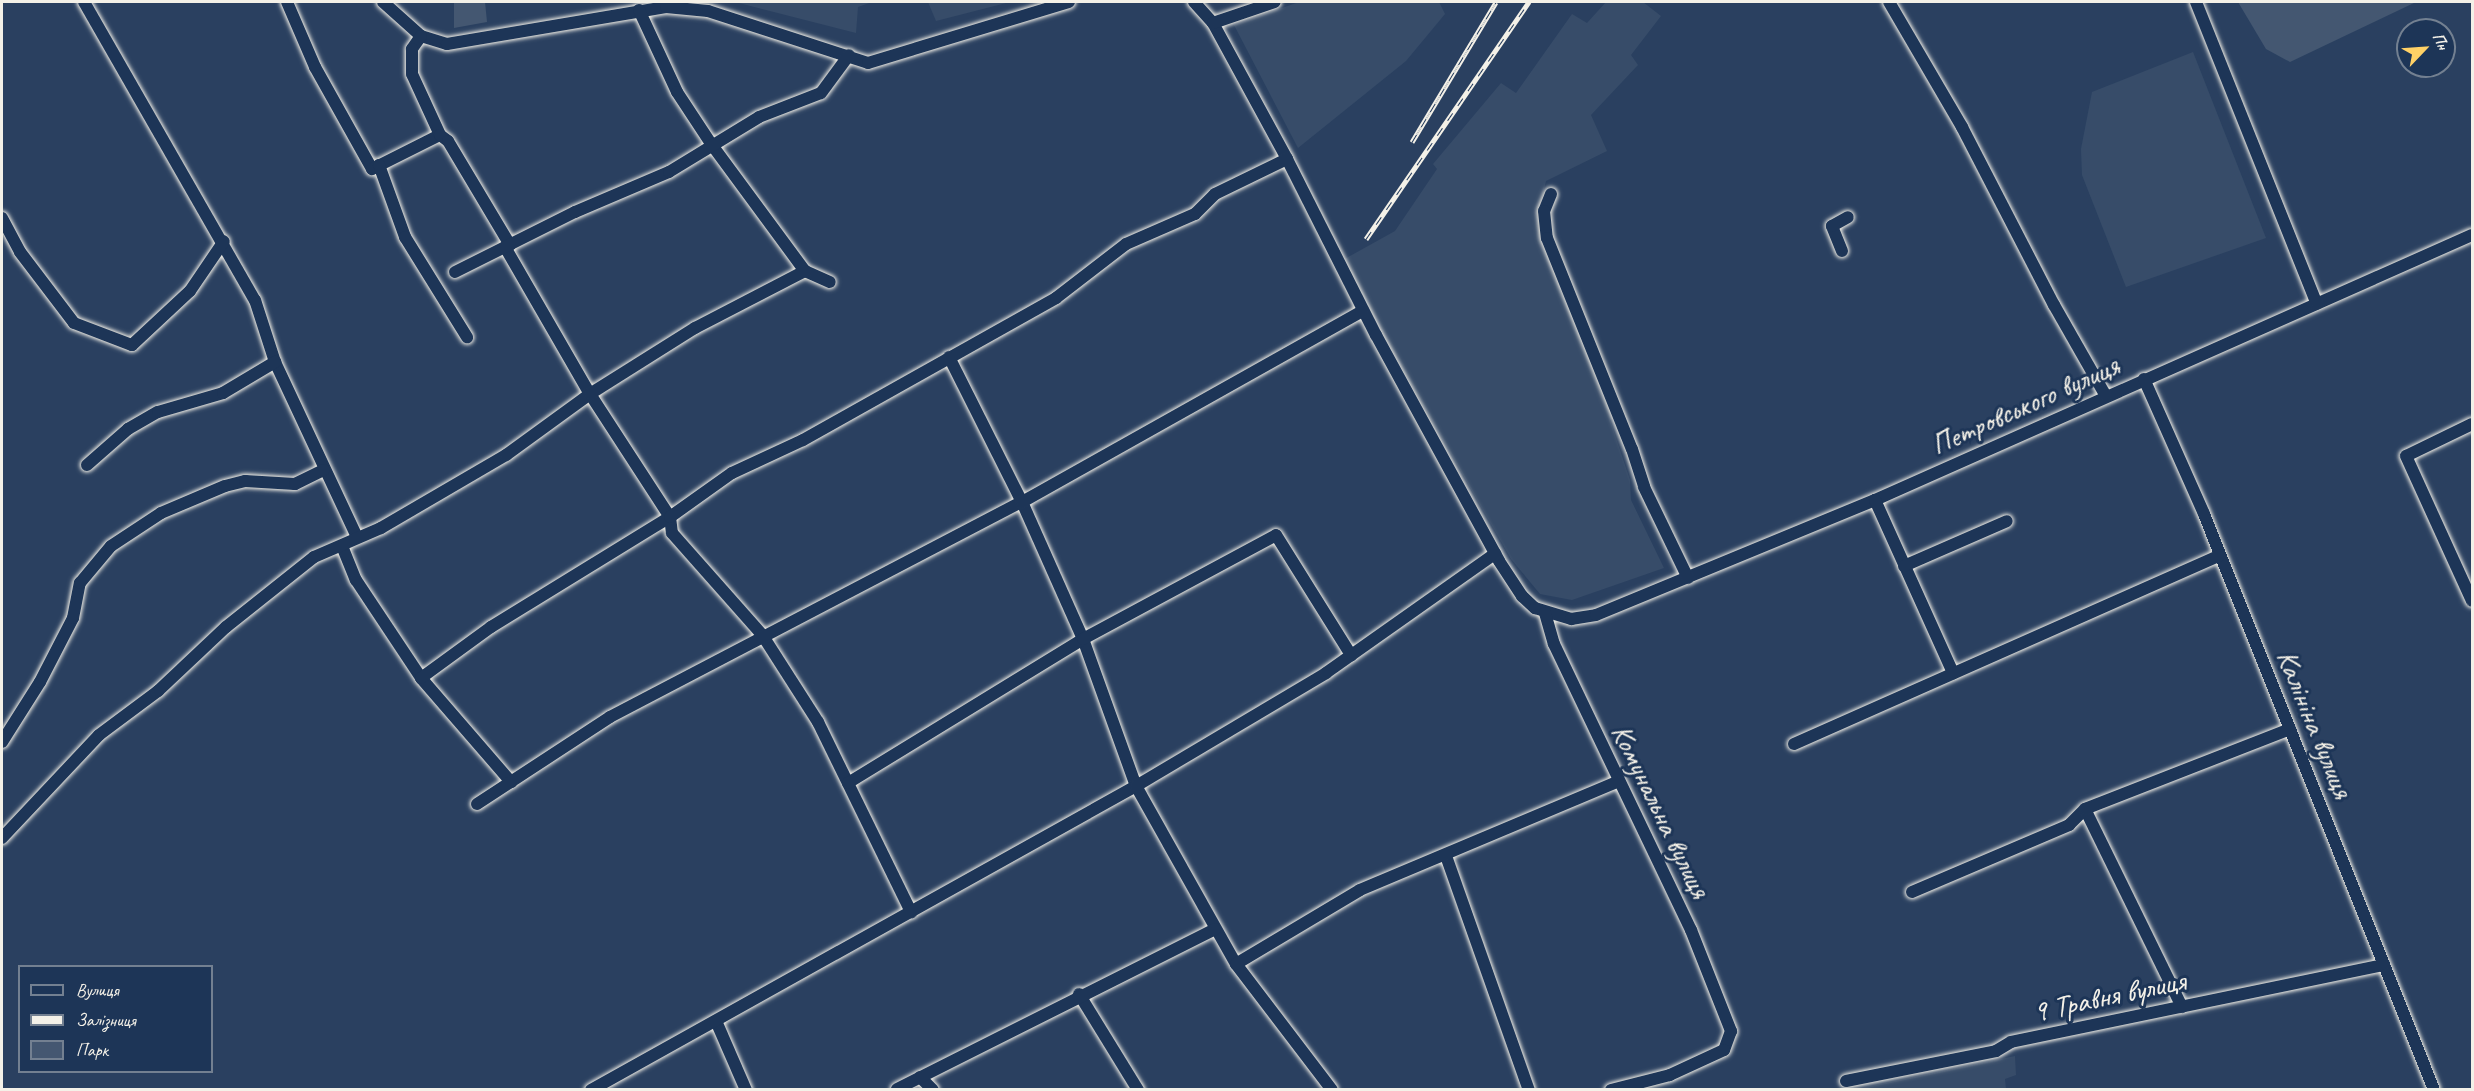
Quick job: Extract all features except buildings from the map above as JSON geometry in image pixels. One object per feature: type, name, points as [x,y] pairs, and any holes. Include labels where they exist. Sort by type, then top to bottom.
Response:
[{"type":"street","points":[[84,2],[224,241],[255,300],[275,362],[357,537]]},
{"type":"street","points":[[287,2],[315,67],[372,169],[440,135]]},
{"type":"street","points":[[383,2],[421,36],[447,44],[620,7],[639,10],[666,6],[708,11],[868,63],[1069,2]]},
{"type":"street","points":[[1194,2],[1213,23],[1495,554],[1522,596],[1545,613]]},
{"type":"street","points":[[1213,23],[1275,2]]},
{"type":"street","points":[[1889,2],[1972,145],[2054,305],[2106,396]]},
{"type":"street","points":[[2196,2],[2317,304]]},
{"type":"street","points":[[639,10],[677,92],[712,146],[805,271],[830,282]]},
{"type":"street","points":[[421,36],[412,49],[412,74],[440,135],[448,141],[590,394],[670,517],[672,533],[763,636],[818,722],[911,912]]},
{"type":"street","points":[[455,272],[669,172],[759,117],[821,93],[849,55]]},
{"type":"street","points":[[421,678],[490,627],[670,517],[732,473],[803,440],[1056,298],[1126,244],[1195,214],[1215,194],[1287,159]]},
{"type":"street","points":[[379,165],[405,237],[467,336]]},
{"type":"street","points":[[1551,194],[1544,211],[1547,238],[1632,448],[1644,487],[1688,578]]},
{"type":"street","points":[[1842,251],[1832,226],[1848,217]]},
{"type":"street","points":[[2,218],[20,252],[74,323],[132,345],[190,291],[224,241]]},
{"type":"street","name":"Петровського вулиця","points":[[1545,613],[1571,619],[1596,615],[1688,578],[1875,500],[2472,235]]},
{"type":"street","points":[[2,838],[99,735],[158,691],[226,627],[314,557],[381,528],[506,454],[590,394],[695,328],[805,271]]},
{"type":"street","points":[[477,804],[610,717],[1022,502],[1364,310]]},
{"type":"street","points":[[949,357],[1022,502],[1083,639],[1136,786],[1236,964],[1332,1089]]},
{"type":"street","points":[[87,465],[128,429],[158,412],[223,393],[275,362]]},
{"type":"street","name":"Калініна вулиця","points":[[2144,379],[2220,555],[2434,1089]]},
{"type":"street","points":[[2472,424],[2406,456],[2472,601]]},
{"type":"street","points":[[2,742],[40,682],[73,618],[80,583],[111,546],[161,513],[225,486],[245,481],[295,483],[324,470]]},
{"type":"street","points":[[1875,500],[1953,673]]},
{"type":"street","points":[[1904,566],[2007,521]]},
{"type":"street","points":[[848,783],[1083,639],[1276,536],[1351,656]]},
{"type":"street","points":[[342,546],[356,580],[421,678],[511,782]]},
{"type":"street","points":[[591,1089],[1136,786],[1351,656],[1495,554]]},
{"type":"street","points":[[1794,744],[2220,555]]},
{"type":"street","name":"Комунальна вулиця","points":[[1545,613],[1554,645],[1617,782],[1691,930],[1731,1031],[1724,1050],[1670,1075],[1611,1089]]},
{"type":"street","points":[[1912,892],[2069,825],[2085,809],[2290,729]]},
{"type":"street","points":[[1236,964],[1360,890],[1446,856],[1617,782]]},
{"type":"street","points":[[2085,809],[2182,1007]]},
{"type":"street","points":[[1446,856],[1529,1089]]},
{"type":"street","points":[[897,1089],[1079,994],[1215,929]]},
{"type":"street","name":"9 Травня вулиця","points":[[1846,1081],[1996,1051],[2011,1042],[2384,965]]},
{"type":"street","points":[[1079,994],[1138,1089]]},
{"type":"street","points":[[716,1021],[746,1089]]},
{"type":"street","points":[[920,1077],[933,1089]]},
{"type":"shaded area","points":[[735,2],[872,2],[858,7],[856,33]]},
{"type":"shaded area","points":[[928,2],[1010,2],[936,21]]},
{"type":"shaded area","points":[[1299,2],[1439,2],[1445,14],[1406,61],[1298,148],[1234,25]]},
{"type":"shaded area","points":[[1606,2],[1643,2],[1661,16],[1631,55],[1638,65],[1591,115],[1607,151],[1546,181],[1539,210],[1544,229],[1540,232],[1565,286],[1560,290],[1591,354],[1615,417],[1610,420],[1630,480],[1631,500],[1664,568],[1572,600],[1540,594],[1511,559],[1341,261],[1395,231],[1437,169],[1433,164],[1501,83],[1516,93],[1572,14],[1587,23]]},
{"type":"shaded area","points":[[2193,52],[2266,238],[2126,287],[2082,175],[2081,149],[2092,92]]},
{"type":"shaded area","points":[[2015,1056],[2016,1075],[2005,1079],[2006,1089],[1858,1089]]},
{"type":"green space","points":[[454,2],[485,2],[487,22],[454,28]]},
{"type":"green space","points":[[2238,2],[2416,2],[2290,62],[2266,49]]},
{"type":"railway","points":[[1412,142],[1496,2]]},
{"type":"railway","points":[[1366,239],[1529,2]]}]
